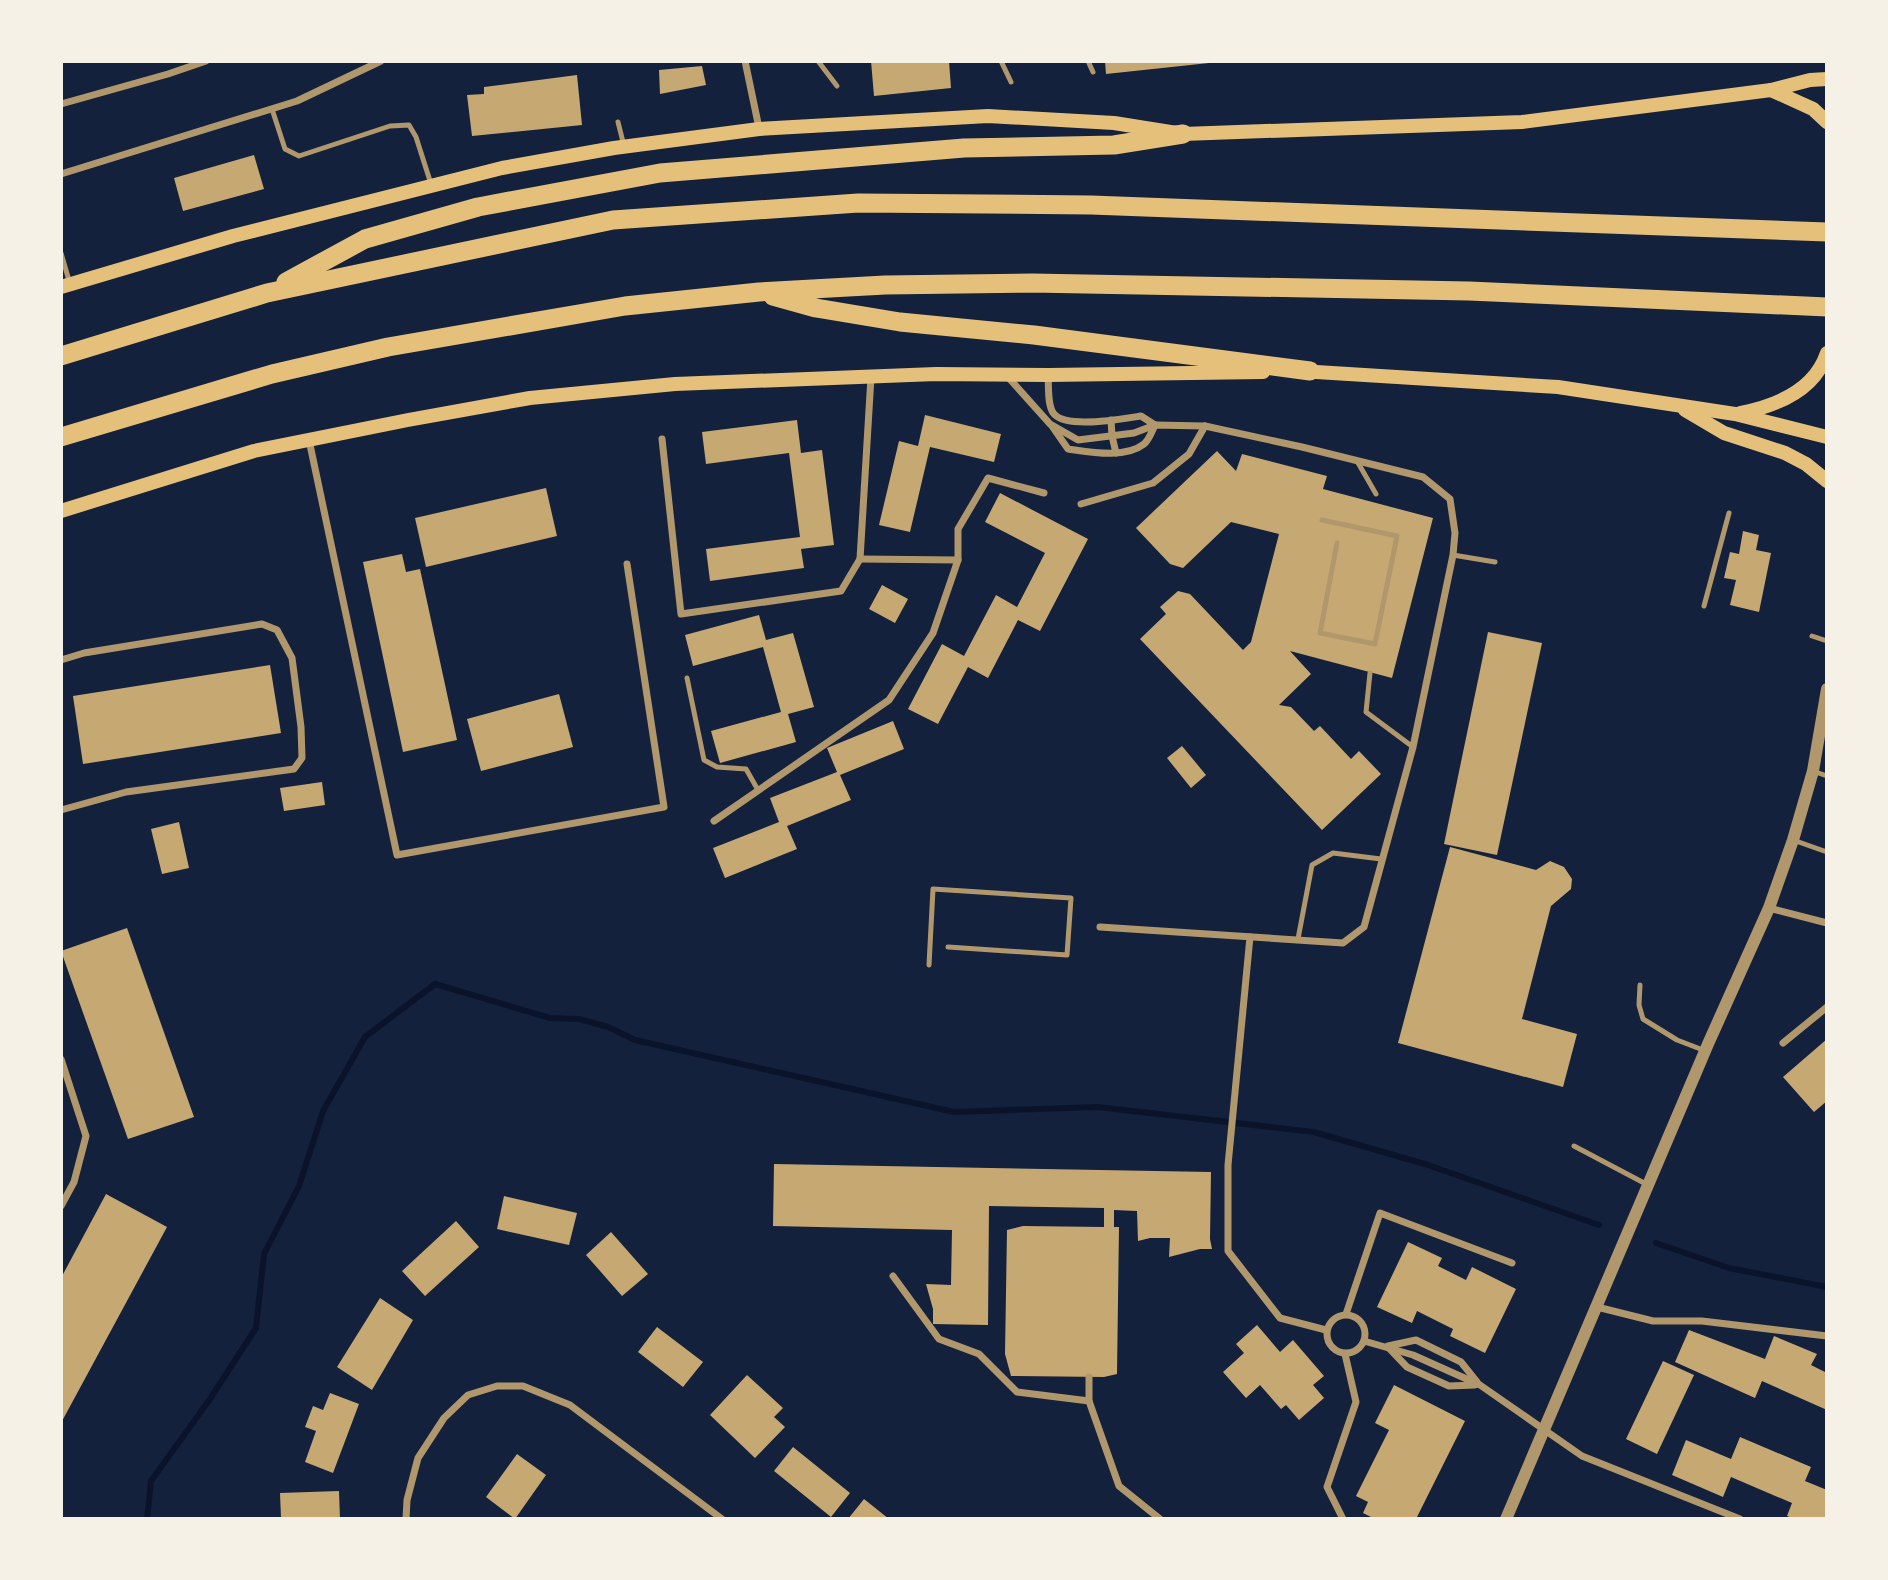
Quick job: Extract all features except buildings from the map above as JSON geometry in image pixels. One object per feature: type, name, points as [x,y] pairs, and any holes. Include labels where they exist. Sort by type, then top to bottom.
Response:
[{"type":"highway","points":[[267,293],[365,239],[478,207],[660,173],[964,148],[1114,145],[1183,134]]},
{"type":"highway","points":[[61,356],[267,293],[613,220],[858,203],[1091,205],[1827,232]]},
{"type":"highway","points":[[61,437],[272,374],[388,347],[625,306],[759,292],[886,285],[1032,283],[1469,291],[1827,307]]},
{"type":"highway","points":[[759,292],[816,308],[900,322],[1034,335],[1310,371]]},
{"type":"main road","points":[[66,286],[233,236],[502,168],[624,146],[759,129],[988,116],[1114,123],[1183,134],[1522,122],[1771,90],[1810,80],[1827,79]]},
{"type":"main road","points":[[1771,90],[1813,109],[1827,122]]},
{"type":"main road","points":[[1735,414],[1759,410],[1809,384],[1827,353]]},
{"type":"main road","points":[[61,511],[254,451],[530,398],[675,384],[936,374],[1310,371],[1558,387],[1735,414],[1827,437]]},
{"type":"main road","points":[[1681,407],[1724,433],[1785,453],[1806,464],[1827,481]]},
{"type":"street","points":[[61,104],[169,75],[206,61]]},
{"type":"street","points":[[61,174],[297,101],[381,61]]},
{"type":"street","points":[[745,61],[759,129]]},
{"type":"street","points":[[1006,374],[1068,449],[1116,453],[1136,449],[1146,443],[1155,425]]},
{"type":"street","points":[[1048,375],[1050,406],[1054,415],[1071,423],[1141,415],[1155,425]]},
{"type":"street","points":[[662,439],[681,614],[841,591],[860,559],[871,377]]},
{"type":"street","points":[[1111,420],[1116,453]]},
{"type":"street","points":[[1050,424],[1078,440],[1134,433],[1155,425],[1205,426],[1423,477],[1450,499],[1455,533],[1453,555],[1413,747],[1364,927],[1343,943],[1100,927]]},
{"type":"street","points":[[1081,505],[1153,483],[1189,454],[1205,426]]},
{"type":"street","points":[[309,440],[397,855],[664,807],[627,564]]},
{"type":"street","points":[[713,821],[889,700],[933,633],[958,560],[958,529],[988,478],[1044,493]]},
{"type":"street","points":[[860,559],[958,560]]},
{"type":"street","points":[[61,660],[84,653],[262,624],[277,630],[292,658],[302,758],[294,769],[126,792],[61,810]]},
{"type":"street","points":[[1506,1519],[1705,1051],[1769,908],[1813,771],[1827,689]]},
{"type":"street","points":[[1813,771],[1827,749]]},
{"type":"street","points":[[1769,908],[1827,923]]},
{"type":"street","points":[[1250,937],[1228,1165],[1228,1251],[1280,1318],[1326,1329]]},
{"type":"street","points":[[1783,1043],[1827,1007]]},
{"type":"street","points":[[61,1059],[86,1136],[74,1182],[61,1206]]},
{"type":"street","points":[[1346,1314],[1380,1213],[1512,1263]]},
{"type":"street","points":[[892,1276],[939,1339],[979,1354],[1017,1392],[1089,1401]]},
{"type":"street","points":[[1597,1307],[1653,1321],[1702,1321],[1827,1336]]},
{"type":"street","points":[[1346,1314],[1362,1324],[1364,1341],[1356,1350],[1345,1354],[1332,1348],[1326,1336],[1326,1329],[1334,1318],[1346,1314]]},
{"type":"street","points":[[1387,1347],[1416,1340],[1461,1362],[1480,1385]]},
{"type":"street","points":[[1364,1341],[1413,1355],[1480,1385],[1582,1456],[1740,1519]]},
{"type":"street","points":[[1387,1347],[1407,1367],[1449,1386],[1480,1385]]},
{"type":"street","points":[[1343,1519],[1327,1487],[1356,1402],[1345,1354]]},
{"type":"street","points":[[1089,1377],[1089,1401],[1119,1486],[1160,1519]]},
{"type":"street","points":[[406,1519],[407,1500],[418,1458],[444,1418],[468,1395],[497,1386],[523,1386],[570,1405],[722,1519]]},
{"type":"lane","points":[[818,61],[836,86]]},
{"type":"lane","points":[[1001,61],[1010,82]]},
{"type":"lane","points":[[1088,61],[1093,72]]},
{"type":"lane","points":[[272,108],[285,149],[299,156],[390,126],[409,125],[416,137],[431,185]]},
{"type":"lane","points":[[618,122],[624,146]]},
{"type":"lane","points":[[61,253],[66,286]]},
{"type":"lane","points":[[1356,460],[1376,494]]},
{"type":"lane","points":[[1704,606],[1729,513]]},
{"type":"lane","points":[[1322,520],[1397,536],[1375,644],[1320,633],[1337,543]]},
{"type":"lane","points":[[1453,555],[1495,562]]},
{"type":"lane","points":[[1812,636],[1827,640]]},
{"type":"lane","points":[[1370,673],[1366,712],[1413,747]]},
{"type":"lane","points":[[687,678],[704,760],[717,767],[746,769],[758,790]]},
{"type":"lane","points":[[1813,771],[1827,776]]},
{"type":"lane","points":[[1793,840],[1827,852]]},
{"type":"lane","points":[[1298,939],[1312,865],[1333,853],[1381,859]]},
{"type":"lane","points":[[929,965],[933,889],[1071,898],[1068,955],[948,947]]},
{"type":"lane","points":[[1640,985],[1639,1005],[1643,1019],[1677,1040],[1705,1051]]},
{"type":"lane","points":[[1574,1146],[1649,1186]]},
{"type":"waterway","points":[[147,1519],[151,1481],[210,1399],[256,1328],[264,1254],[299,1186],[323,1111],[365,1037],[435,984],[550,1018],[579,1019],[608,1027],[635,1040],[954,1112],[1098,1107],[1314,1132],[1428,1165],[1599,1225]]},
{"type":"waterway","points":[[1656,1243],[1729,1268],[1827,1287]]}]
